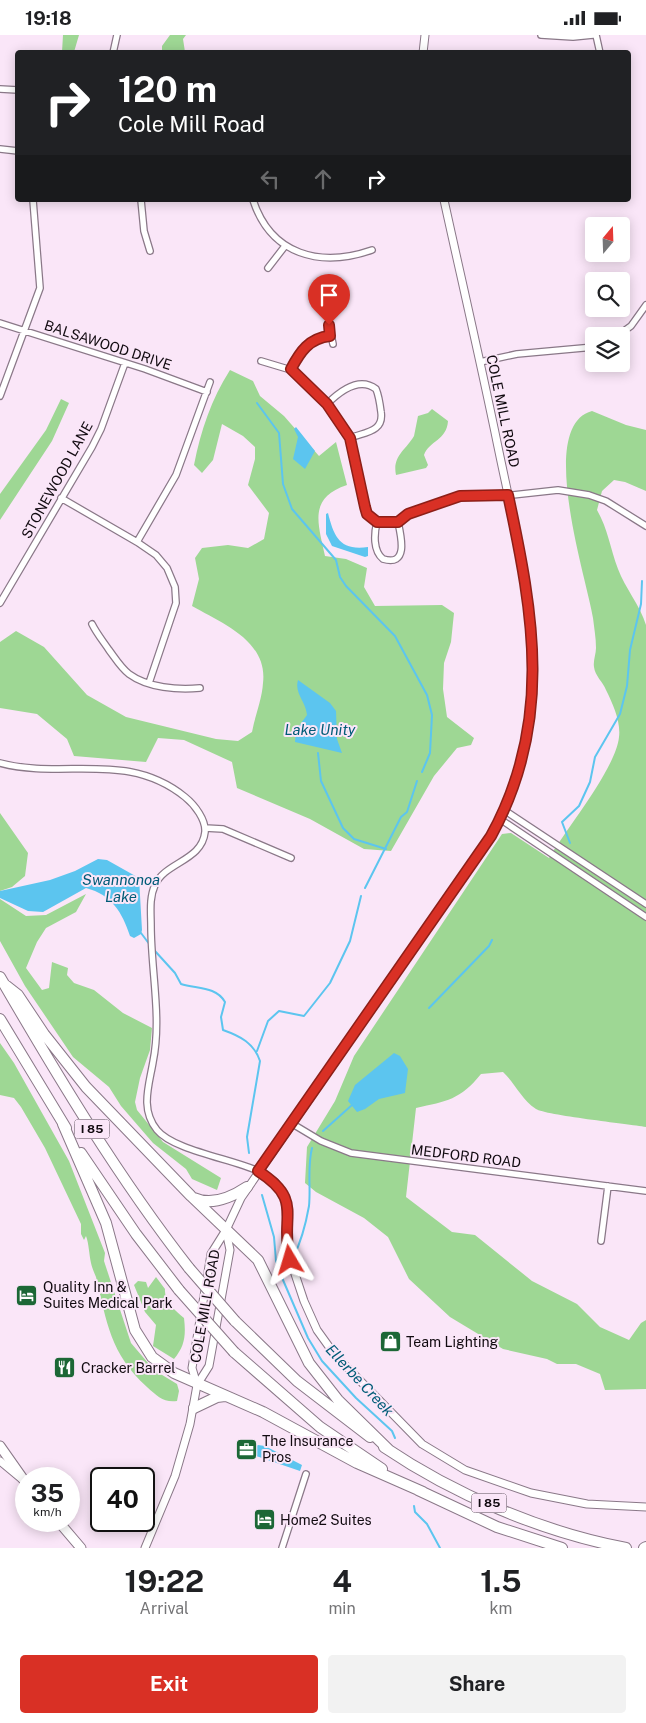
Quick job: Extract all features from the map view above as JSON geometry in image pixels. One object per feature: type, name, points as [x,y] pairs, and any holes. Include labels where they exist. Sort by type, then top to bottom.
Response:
[{"type":"highway","points":[[2,981],[18,995],[44,1034],[86,1087],[191,1197],[251,1253],[263,1268],[296,1340],[317,1374],[338,1400],[389,1450]]},
{"type":"highway","name":"I 85","points":[[2,981],[104,1149],[164,1236],[235,1321],[297,1381],[334,1411],[389,1450],[446,1482],[497,1507],[570,1533],[626,1548]]},
{"type":"highway","name":"I 85","points":[[0,1019],[63,1124],[136,1234],[179,1291],[234,1352],[320,1427],[367,1459],[423,1492],[497,1527],[562,1548]]},
{"type":"highway","points":[[63,1124],[106,1223],[126,1302],[139,1339],[147,1352],[161,1366],[197,1385],[263,1413],[356,1463],[423,1492]]},
{"type":"highway","points":[[191,1197],[203,1201],[213,1201],[235,1194],[248,1187]]},
{"type":"highway","points":[[194,1408],[217,1397],[226,1397]]},
{"type":"main road","points":[[0,1446],[15,1467]]},
{"type":"main road","points":[[67,1532],[81,1548]]},
{"type":"street","points":[[114,50],[117,35]]},
{"type":"street","points":[[423,50],[425,35]]},
{"type":"street","points":[[541,35],[574,37],[594,35],[599,50]]},
{"type":"street","points":[[0,89],[15,90]]},
{"type":"street","points":[[0,149],[15,151]]},
{"type":"street","points":[[0,396],[26,331],[40,288],[33,202]]},
{"type":"street","points":[[141,202],[144,231],[150,251]]},
{"type":"street","points":[[254,202],[267,231],[285,245],[308,255],[329,259],[347,257],[372,250]]},
{"type":"street","name":"COLE MILL ROAD","points":[[145,1548],[175,1476],[194,1408],[197,1385],[192,1368],[205,1280],[211,1254],[258,1171],[458,886],[500,819],[525,749],[530,722],[532,669],[527,586],[444,202]]},
{"type":"street","points":[[268,268],[285,245]]},
{"type":"street","points":[[629,327],[646,305]]},
{"type":"street","name":"BALSAWOOD DRIVE","points":[[0,323],[125,363],[207,392]]},
{"type":"street","points":[[329,325],[330,336],[334,344]]},
{"type":"street","points":[[291,369],[307,345],[314,339],[330,336]]},
{"type":"street","points":[[480,362],[517,353],[585,348]]},
{"type":"street","points":[[261,361],[291,369],[327,404],[350,438],[367,514],[377,522],[398,522],[408,514],[460,496],[508,495],[558,490],[581,493],[606,501],[646,526]]},
{"type":"street","name":"STONEWOOD LANE","points":[[0,603],[101,429],[125,363]]},
{"type":"street","points":[[136,542],[176,475],[210,382]]},
{"type":"street","points":[[327,404],[347,388],[367,384],[376,389],[382,420],[381,425],[377,429],[350,438]]},
{"type":"street","points":[[61,498],[136,542],[167,568],[175,587],[176,603],[149,683]]},
{"type":"street","points":[[377,522],[374,533],[377,552],[383,559],[393,561],[399,557],[403,549],[398,522]]},
{"type":"street","points":[[92,624],[98,636],[129,674],[149,683],[182,690],[200,689]]},
{"type":"street","points":[[0,763],[30,769],[105,768],[146,775],[164,783],[186,797],[199,814],[205,828],[203,841],[194,853],[165,872],[156,883],[151,903],[151,954],[156,1041],[146,1101],[151,1121],[169,1141],[258,1171],[275,1182],[284,1194],[288,1205],[289,1256],[307,1309],[317,1330],[335,1355],[422,1445],[465,1470],[531,1493],[587,1504],[646,1507]]},
{"type":"street","points":[[504,810],[646,904]]},
{"type":"street","points":[[500,819],[646,917]]},
{"type":"street","points":[[205,828],[223,829],[292,858]]},
{"type":"street","name":"MEDFORD ROAD","points":[[291,1123],[321,1141],[351,1153],[646,1191]]},
{"type":"street","points":[[601,1241],[608,1186]]},
{"type":"street","name":"COLE MILL ROAD","points":[[197,1385],[209,1366],[214,1341],[230,1250],[226,1230]]},
{"type":"street","points":[[0,1461],[15,1473]]},
{"type":"street","points":[[282,1548],[306,1474]]},
{"type":"green space","points":[[63,35],[79,35],[75,50],[62,50]]},
{"type":"green space","points":[[170,35],[186,35],[183,39],[185,50],[162,50],[162,46]]},
{"type":"green space","points":[[230,370],[253,381],[260,396],[284,416],[319,456],[336,442],[347,485],[335,490],[321,504],[319,522],[325,556],[346,559],[367,568],[364,587],[375,606],[442,605],[454,613],[451,642],[444,663],[443,689],[447,717],[474,738],[471,745],[457,748],[434,776],[391,851],[364,849],[310,819],[237,788],[232,762],[184,740],[158,738],[146,762],[74,756],[67,739],[37,714],[0,708],[0,642],[16,631],[44,647],[87,695],[126,717],[216,739],[238,741],[252,732],[263,683],[263,668],[258,656],[241,635],[192,606],[199,579],[195,558],[202,548],[228,545],[248,548],[264,539],[269,513],[248,485],[255,459],[255,447],[243,436],[222,424],[213,460],[202,473],[194,465],[208,416],[217,393]]},
{"type":"green space","points":[[61,399],[69,403],[52,441],[0,520],[0,494],[46,430]]},
{"type":"green space","points":[[432,409],[448,421],[445,432],[426,450],[424,455],[428,465],[426,468],[396,475],[396,463],[400,454],[414,436],[418,416],[428,413]]},
{"type":"green space","points":[[592,411],[626,425],[646,430],[646,491],[625,482],[614,480],[602,491],[597,510],[604,524],[621,576],[646,625],[646,1127],[570,1117],[536,1109],[526,1101],[503,1072],[481,1074],[466,1089],[452,1098],[416,1108],[406,1197],[452,1232],[475,1235],[532,1281],[577,1304],[600,1327],[629,1340],[641,1323],[646,1320],[646,1389],[605,1390],[600,1374],[576,1364],[557,1364],[547,1359],[503,1349],[450,1317],[409,1279],[388,1237],[364,1218],[316,1192],[305,1183],[307,1147],[335,1101],[354,1056],[502,834],[511,833],[549,858],[590,798],[616,750],[619,725],[605,687],[594,667],[596,648],[593,618],[575,539],[566,473],[568,444],[576,423]]},
{"type":"green space","points":[[0,813],[28,853],[25,876],[12,887],[0,891]]},
{"type":"green space","points":[[86,894],[76,912],[46,928],[37,942],[26,968],[42,990],[49,988],[52,962],[68,968],[67,975],[74,983],[94,990],[123,1013],[152,1028],[150,1050],[140,1078],[135,1102],[137,1110],[163,1142],[221,1178],[217,1190],[192,1179],[186,1169],[153,1143],[121,1106],[109,1087],[73,1057],[25,986],[0,941],[0,899],[26,916],[46,915]]},
{"type":"green space","points":[[0,1043],[14,1063],[69,1161],[105,1253],[104,1261],[131,1343],[154,1370],[177,1384],[179,1391],[177,1401],[164,1400],[147,1387],[125,1362],[112,1337],[91,1265],[87,1239],[86,1236],[84,1240],[81,1234],[81,1224],[45,1148],[21,1107],[14,1098],[0,1095]]},
{"type":"green space","points":[[156,1277],[165,1289],[168,1302],[184,1318],[184,1340],[174,1359],[153,1346],[156,1325],[145,1312],[134,1285],[138,1281],[146,1282],[148,1288]]},
{"type":"water","points":[[296,427],[315,451],[305,469],[293,459],[298,437],[294,429]]},
{"type":"water","points":[[328,513],[333,529],[340,541],[351,547],[368,547],[368,556],[365,557],[332,546],[326,534],[326,514]]},
{"type":"water","name":"Lake Unity","points":[[298,680],[330,703],[336,711],[337,739],[342,753],[295,742],[296,730],[307,715],[299,693]]},
{"type":"water","name":"Swannonoa Lake","points":[[98,859],[107,860],[139,878],[142,930],[141,934],[134,938],[130,936],[115,906],[103,895],[86,888],[43,912],[28,911],[0,898],[0,891],[50,880],[75,871]]},
{"type":"water","points":[[394,1053],[400,1056],[408,1069],[405,1093],[379,1099],[357,1112],[348,1101],[355,1085]]},
{"type":"water","points":[[258,1445],[265,1446],[302,1465],[300,1471],[253,1455],[254,1448]]},
{"type":"waterway","points":[[257,403],[279,433],[283,484],[292,509],[336,560],[340,577],[346,586],[395,636],[427,695],[432,715],[430,753],[422,772]]},
{"type":"waterway","points":[[570,843],[562,822],[579,806],[590,782],[595,757],[620,714],[627,686],[630,650],[641,604],[642,581]]},
{"type":"waterway","points":[[318,753],[321,781],[343,828],[354,839],[386,849]]},
{"type":"waterway","points":[[365,888],[401,817],[407,812],[417,781]]},
{"type":"waterway","points":[[257,1051],[268,1021],[279,1011],[304,1016],[330,983],[350,941],[361,896]]},
{"type":"waterway","name":"Ellerbe Creek","points":[[141,933],[150,945]]},
{"type":"waterway","points":[[429,1008],[489,946],[492,940]]},
{"type":"waterway","name":"Ellerbe Creek","points":[[155,951],[175,973],[181,984],[205,989],[221,997],[225,1002],[221,1017],[223,1030],[246,1041],[254,1049],[260,1061],[247,1137],[249,1153]]},
{"type":"waterway","points":[[323,1131],[352,1105]]},
{"type":"waterway","points":[[293,1258],[303,1232],[309,1206],[312,1148]]},
{"type":"waterway","name":"Ellerbe Creek","points":[[262,1195],[274,1237],[276,1261],[308,1338],[322,1361],[356,1398],[392,1431],[395,1438]]},
{"type":"waterway","points":[[283,1278],[289,1264]]},
{"type":"waterway","name":"Ellerbe Creek","points":[[414,1506],[415,1512],[427,1524],[440,1548]]},
{"type":"place","name":"Quality Inn & Suites Medical Park","points":[[27,1295]]},
{"type":"place","name":"Team Lighting","points":[[390,1342]]},
{"type":"place","name":"Cracker Barrel","points":[[65,1368]]},
{"type":"place","name":"The Insurance Pros","points":[[246,1449]]},
{"type":"place","name":"Home2 Suites","points":[[264,1520]]},
{"type":"route","points":[[290,1260],[287,1239],[288,1205],[286,1197],[275,1182],[258,1171],[491,836],[510,797],[523,758],[530,722],[532,687],[529,603],[508,495],[495,497],[460,496],[408,514],[398,522],[377,522],[372,519],[367,514],[365,507],[350,438],[327,404],[291,369],[296,359],[314,339],[330,336],[329,325]]}]
